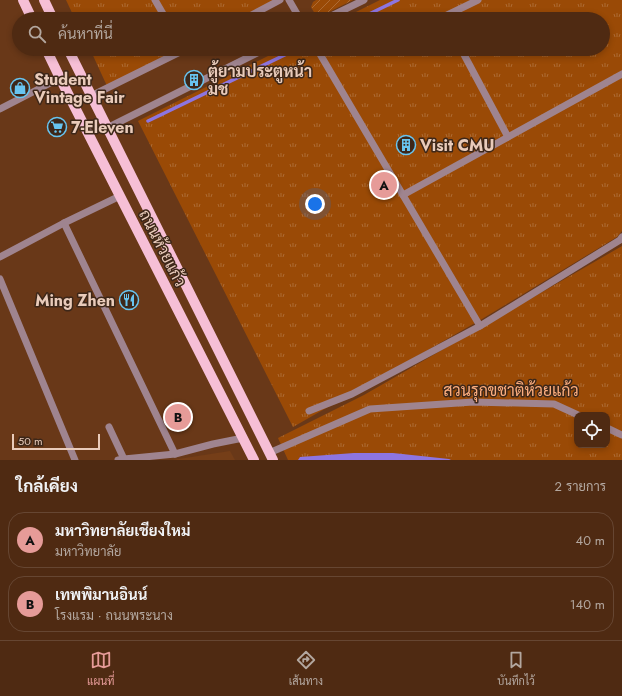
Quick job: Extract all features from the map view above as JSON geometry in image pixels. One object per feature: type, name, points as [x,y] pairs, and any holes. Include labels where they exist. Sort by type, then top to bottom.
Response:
[{"type":"main road","points":[[23,0],[29,12]]},
{"type":"main road","points":[[44,0],[50,12]]},
{"type":"main road","name":"ถนนห้วยแก้ว","points":[[49,56],[60,78],[107,128],[271,456]]},
{"type":"main road","name":"ถนนห้วยแก้ว","points":[[70,56],[90,136],[254,460]]},
{"type":"main road","points":[[90,136],[107,128]]},
{"type":"street","points":[[155,0],[162,12]]},
{"type":"street","points":[[257,12],[280,0]]},
{"type":"street","points":[[289,0],[296,12]]},
{"type":"street","points":[[339,12],[364,0]]},
{"type":"street","points":[[454,12],[478,0]]},
{"type":"street","points":[[82,101],[170,56]]},
{"type":"street","points":[[107,128],[251,56]]},
{"type":"street","points":[[321,56],[480,326]]},
{"type":"street","points":[[465,56],[508,137]]},
{"type":"street","points":[[403,195],[622,74]]},
{"type":"street","points":[[0,109],[60,78]]},
{"type":"street","points":[[0,257],[64,223],[120,196]]},
{"type":"street","points":[[64,223],[175,454]]},
{"type":"street","points":[[309,411],[352,394],[480,326],[620,240],[622,237]]},
{"type":"street","points":[[0,279],[75,460]]},
{"type":"street","points":[[271,456],[370,409],[473,402],[554,404],[574,413]]},
{"type":"street","points":[[109,427],[121,459],[175,454],[243,438]]},
{"type":"street","points":[[610,429],[622,435]]},
{"type":"shaded area","points":[[230,451],[235,460],[172,460]]},
{"type":"shaded area","points":[[354,453],[393,453],[451,460],[298,460],[300,457]]},
{"type":"green space","points":[[66,0],[280,0],[256,12],[72,12]]},
{"type":"green space","points":[[316,0],[353,0],[329,12],[314,12],[311,7],[313,2]]},
{"type":"green space","points":[[380,0],[622,0],[622,231],[617,237],[482,319],[293,427],[138,121],[268,56],[610,56],[610,12],[356,12]]},
{"type":"green space","points":[[93,56],[167,56],[107,86]]},
{"type":"green space","name":"สวนรุกขชาติห้วยแก้ว","points":[[622,246],[622,460],[288,460],[278,438],[364,395]]},
{"type":"waterway","points":[[373,12],[398,0]]},
{"type":"waterway","points":[[148,121],[283,56]]},
{"type":"place","name":"ตู้ยามประตูหน้า มช","points":[[194,80]]},
{"type":"place","name":"Student Vintage Fair","points":[[20,88]]},
{"type":"place","name":"7-Eleven","points":[[57,127]]},
{"type":"place","name":"Visit CMU","points":[[406,145]]},
{"type":"place","name":"มหาวิทยาลัยเชียงใหม่","points":[[384,185]]},
{"type":"place","name":"Ming Zhen","points":[[129,300]]},
{"type":"place","name":"เทพพิมานอินน์","points":[[178,417]]}]
